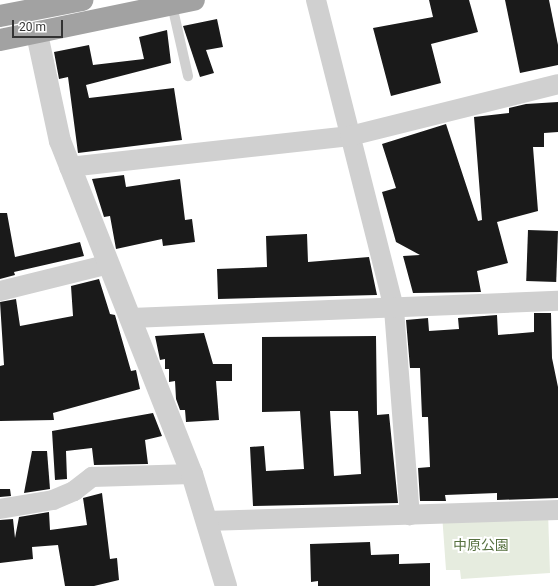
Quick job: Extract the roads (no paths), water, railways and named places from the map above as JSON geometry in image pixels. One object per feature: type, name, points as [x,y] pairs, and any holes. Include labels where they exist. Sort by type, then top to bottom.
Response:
[{"type":"highway","points":[[0,16],[33,5],[82,0]]},
{"type":"highway","points":[[0,40],[37,34],[194,0]]},
{"type":"street","points":[[316,0],[394,309],[410,515]]},
{"type":"street","points":[[33,5],[37,34],[60,141],[69,167],[192,474],[226,586]]},
{"type":"street","points":[[69,167],[350,136],[558,84]]},
{"type":"street","points":[[0,291],[109,264]]},
{"type":"street","points":[[130,318],[394,309],[558,301]]},
{"type":"street","points":[[0,508],[53,500],[74,491],[92,477],[192,474]]},
{"type":"street","points":[[206,521],[558,510]]},
{"type":"lane","points":[[172,5],[188,76]]},
{"type":"park label","name":"中原公園","points":[[481,545]]}]
